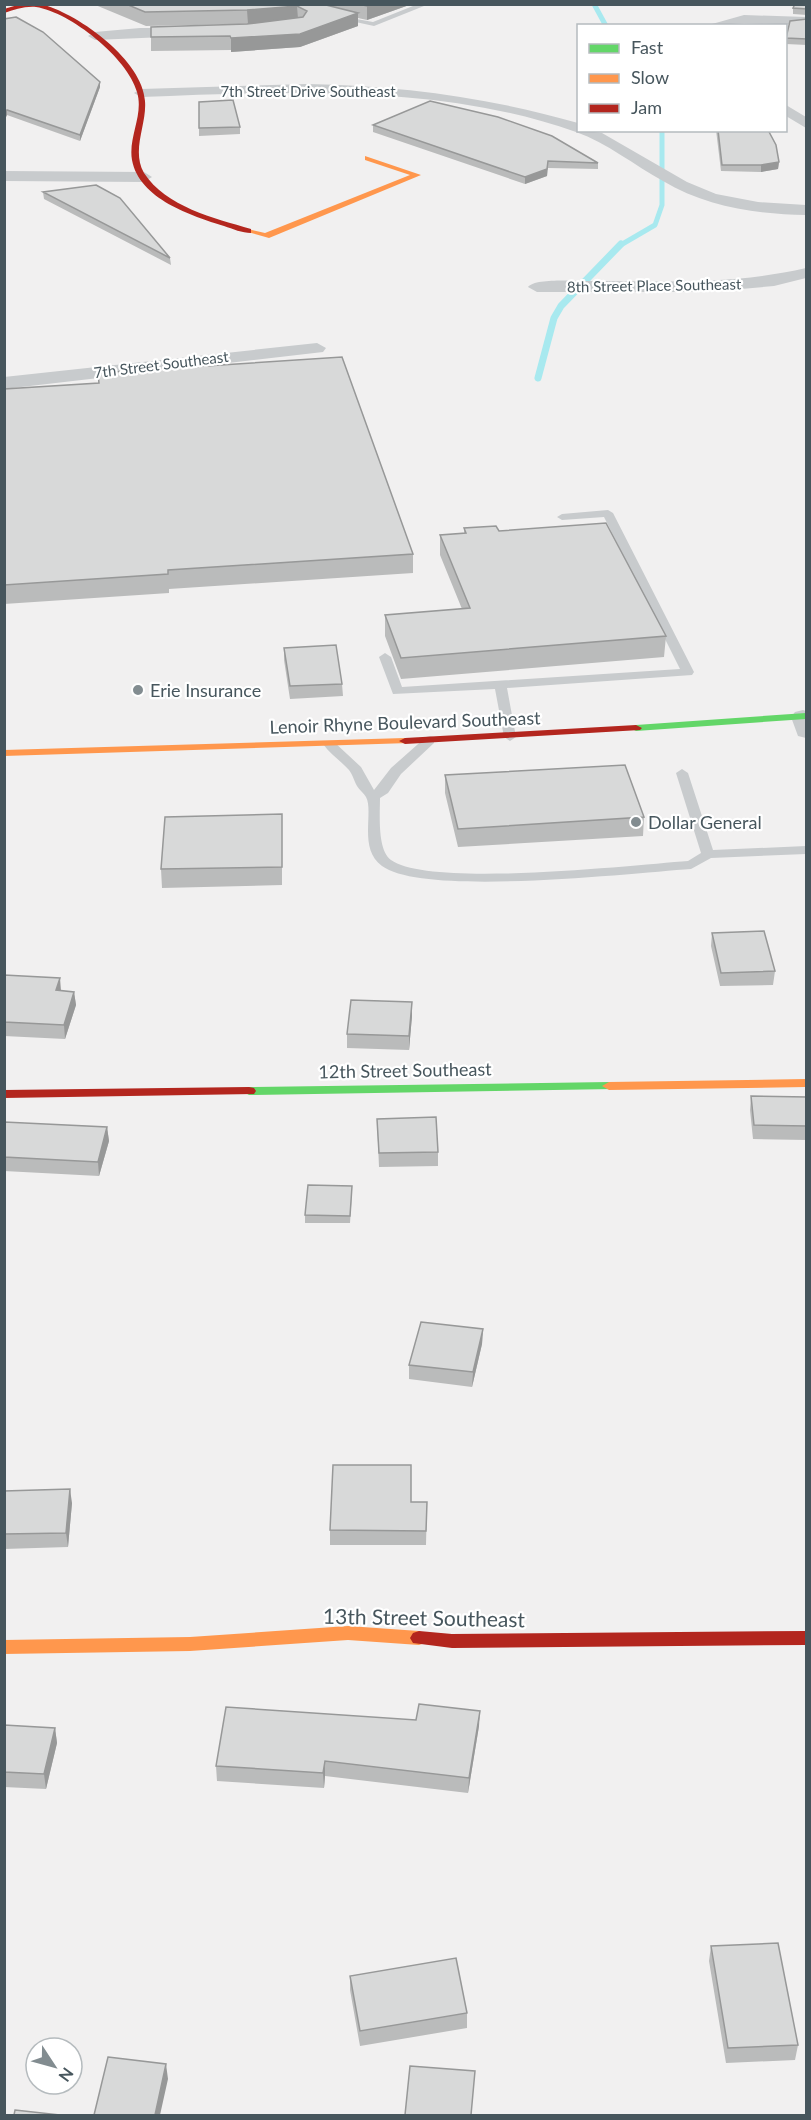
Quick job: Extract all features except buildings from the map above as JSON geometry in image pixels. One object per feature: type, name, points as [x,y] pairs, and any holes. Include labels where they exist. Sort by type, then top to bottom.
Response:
[{"type":"street","points":[[4,11],[39,5],[95,36],[123,62],[135,79],[141,93],[142,118],[136,151],[138,168],[161,193],[191,210],[266,236],[313,219],[417,175],[368,158]]},
{"type":"street","points":[[721,24],[740,20],[807,21]]},
{"type":"street","points":[[95,36],[140,32],[199,32]]},
{"type":"street","name":"7th Street Drive Southeast","points":[[141,93],[309,88],[395,90],[484,103],[577,128]]},
{"type":"street","points":[[787,110],[807,124]]},
{"type":"street","points":[[588,132],[617,146],[691,190],[742,204],[807,210]]},
{"type":"street","points":[[4,176],[144,177]]},
{"type":"street","name":"8th Street Place Southeast","points":[[537,287],[596,284],[725,285],[770,282],[807,273]]},
{"type":"street","name":"7th Street Southeast","points":[[4,383],[175,362],[317,348]]},
{"type":"street","name":"Lenoir Rhyne Boulevard Southeast","points":[[4,753],[510,737],[805,721]]},
{"type":"street","name":"12th Street Southeast","points":[[4,1094],[807,1083]]},
{"type":"street","name":"13th Street Southeast","points":[[4,1647],[189,1644],[348,1633],[452,1641],[807,1638]]},
{"type":"lane","points":[[333,17],[374,24],[426,4]]},
{"type":"lane","points":[[385,657],[397,691],[688,672],[608,513],[562,517]]},
{"type":"lane","points":[[500,685],[510,737]]},
{"type":"lane","points":[[373,797],[383,790],[396,771],[430,740]]},
{"type":"lane","points":[[329,744],[357,770],[363,786],[373,797],[376,844],[386,863],[418,876],[458,879],[691,865],[708,854],[807,850]]},
{"type":"lane","points":[[682,773],[708,854]]},
{"type":"waterway","points":[[594,4],[605,24]]},
{"type":"waterway","points":[[619,246],[655,225],[662,205],[662,132]]},
{"type":"waterway","points":[[538,378],[554,318],[561,306],[619,246]]},
{"type":"traffic: fast","points":[[636,728],[806,716]]},
{"type":"traffic: fast","points":[[249,1091],[609,1086]]},
{"type":"traffic: slow","points":[[248,231],[266,236],[417,175],[368,158]]},
{"type":"traffic: slow","points":[[4,753],[405,741]]},
{"type":"traffic: slow","points":[[609,1086],[806,1083]]},
{"type":"traffic: slow","points":[[4,1647],[190,1644],[348,1633],[419,1638]]},
{"type":"traffic: jam","points":[[4,11],[22,6],[40,6],[69,18],[100,39],[126,65],[141,93],[142,112],[135,151],[139,170],[147,183],[187,210],[248,231]]},
{"type":"traffic: jam","points":[[405,741],[636,728]]},
{"type":"traffic: jam","points":[[4,1094],[249,1091]]},
{"type":"traffic: jam","points":[[419,1638],[452,1641],[806,1638]]},
{"type":"place","name":"Erie Insurance","points":[[138,690]]},
{"type":"place","name":"Dollar General","points":[[636,822]]}]
